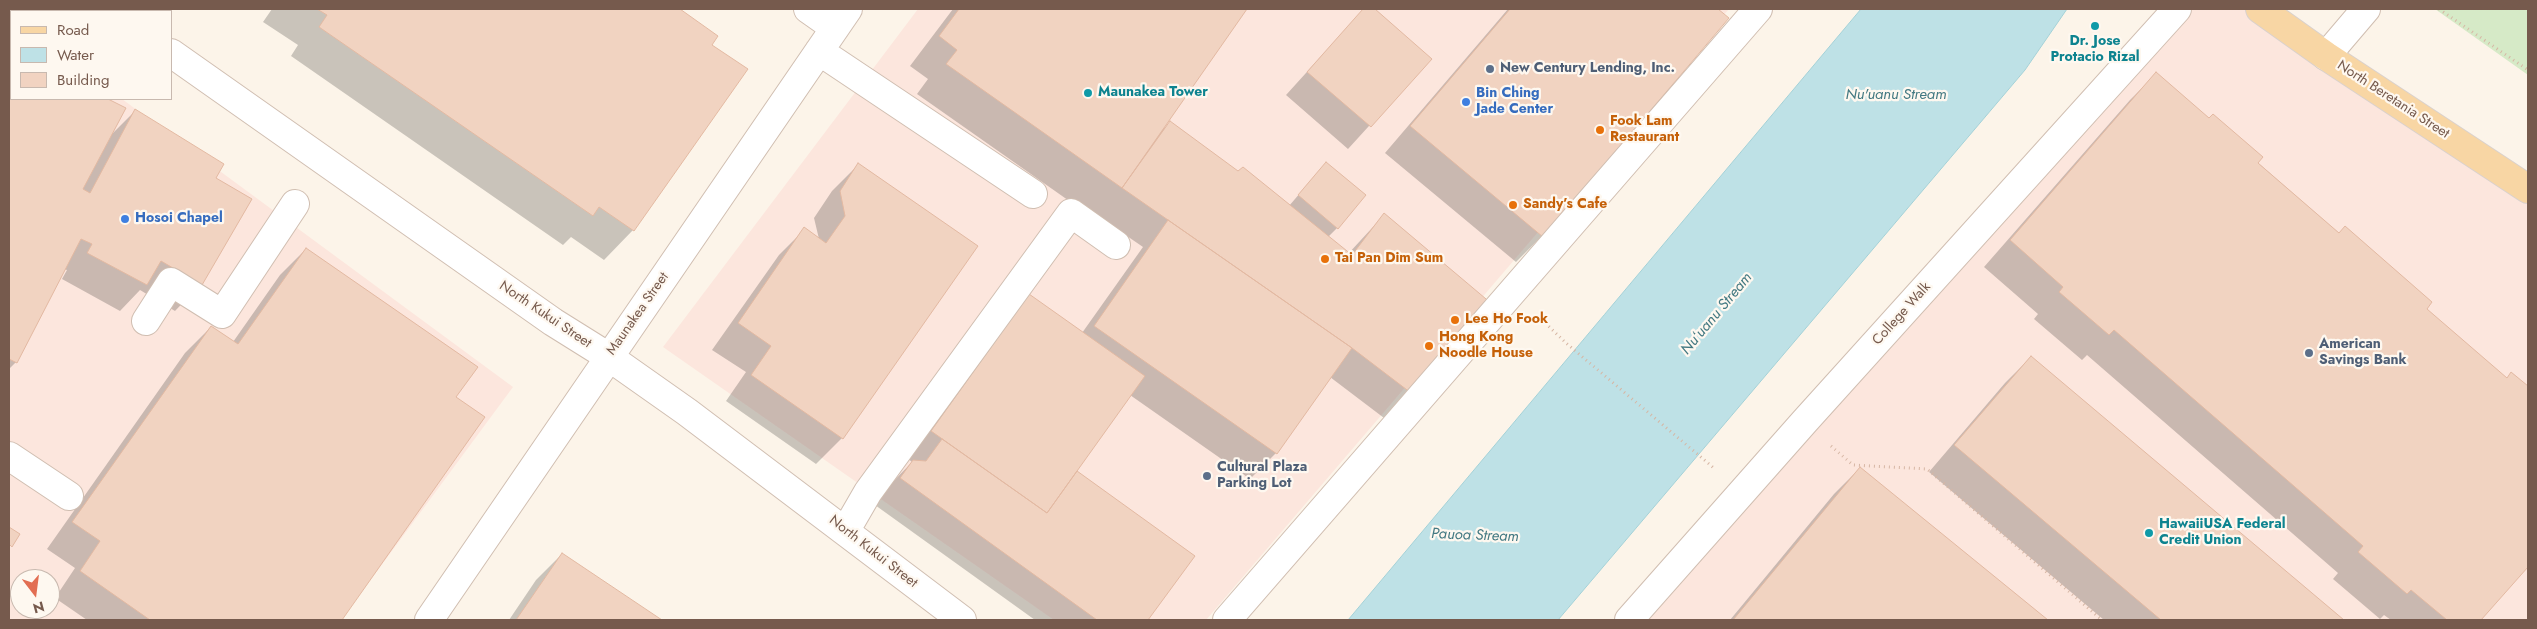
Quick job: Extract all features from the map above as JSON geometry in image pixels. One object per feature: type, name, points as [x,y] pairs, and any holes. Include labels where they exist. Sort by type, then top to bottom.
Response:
[{"type":"main road","name":"North Beretania Street","points":[[2260,9],[2326,56],[2528,190]]},
{"type":"street","points":[[808,9],[842,18]]},
{"type":"street","points":[[1227,620],[1758,9]]},
{"type":"street","name":"College Walk","points":[[1632,619],[1805,421],[2177,9]]},
{"type":"street","points":[[2326,56],[2366,9]]},
{"type":"street","name":"Maunakea Street","points":[[429,620],[842,18]]},
{"type":"street","points":[[819,51],[1033,194]]},
{"type":"street","name":"North Kukui Street","points":[[172,53],[553,322],[609,357],[846,530],[931,611],[962,620]]},
{"type":"street","points":[[146,321],[171,282],[222,314],[295,204]]},
{"type":"street","points":[[846,530],[868,492],[1071,213],[1116,245]]},
{"type":"street","points":[[9,456],[69,496]]},
{"type":"path","points":[[2439,9],[2528,70]]},
{"type":"path","points":[[1566,342],[1707,461]]},
{"type":"path","points":[[1805,421],[1854,466],[1927,470],[2102,620]]},
{"type":"shaded area","points":[[918,9],[1729,9],[1206,620],[1054,620],[663,347]]},
{"type":"shaded area","points":[[2177,9],[2260,9],[2528,189],[2528,620],[1636,620]]},
{"type":"shaded area","points":[[9,15],[10,100],[123,100],[513,387],[341,620],[9,620]]},
{"type":"green space","points":[[2435,9],[2528,9],[2528,75]]},
{"type":"water","name":"Nu'uanu Stream","points":[[1861,9],[2067,9],[2025,70],[1558,620],[1348,620]]},
{"type":"building","points":[[317,9],[680,9],[718,36],[712,45],[748,69],[634,231],[599,207],[593,216],[319,27],[327,15]]},
{"type":"building","name":"Maunakea Tower","points":[[959,9],[1247,9],[1122,188],[946,64],[957,50],[939,36]]},
{"type":"building","points":[[1363,9],[1375,9],[1432,59],[1371,127],[1307,72]]},
{"type":"building","points":[[1510,9],[1718,9],[1729,18],[1543,237],[1410,126]]},
{"type":"building","name":"Hosoi Chapel","points":[[10,68],[10,100],[110,100],[126,108],[83,189],[90,193],[135,109],[224,164],[216,178],[252,199],[202,285],[161,261],[147,285],[87,253],[92,244],[81,239],[17,363],[9,359]]},
{"type":"building","name":"American Savings Bank","points":[[2156,72],[2209,118],[2213,114],[2263,157],[2258,163],[2339,233],[2345,226],[2432,302],[2427,309],[2507,378],[2511,372],[2528,386],[2528,567],[2481,620],[2447,620],[2411,590],[2407,594],[2358,552],[2363,546],[2114,330],[2109,335],[2059,292],[2063,287],[2010,240]]},
{"type":"building","points":[[1170,121],[1238,171],[1243,167],[1352,255],[1384,213],[1492,304],[1415,396],[1352,348],[1122,188]]},
{"type":"building","points":[[1326,162],[1366,195],[1338,229],[1298,195]]},
{"type":"building","points":[[858,163],[978,246],[843,439],[751,375],[771,346],[738,323],[804,227],[826,243],[845,216],[840,191]]},
{"type":"building","points":[[1168,220],[1352,348],[1277,454],[1094,326]]},
{"type":"building","points":[[306,248],[478,367],[456,397],[485,417],[342,620],[150,620],[80,571],[100,541],[72,522],[211,326],[238,344]]},
{"type":"building","points":[[1029,294],[1145,376],[1047,513],[931,431]]},
{"type":"building","name":"HawaiiUSA Federal Credit Union","points":[[2031,356],[2344,620],[2161,620],[1954,445]]},
{"type":"building","points":[[942,439],[1047,513],[1077,471],[1195,556],[1148,620],[1097,620],[900,478],[913,460],[926,461]]},
{"type":"building","points":[[1860,467],[2048,620],[1733,620]]},
{"type":"building","points":[[9,527],[20,534],[12,547],[9,544]]},
{"type":"building","points":[[562,553],[662,620],[516,620]]},
{"type":"place","name":"Dr. Jose Protacio Rizal","points":[[2095,26]]},
{"type":"place","name":"New Century Lending, Inc.","points":[[1490,69]]},
{"type":"place","name":"Maunakea Tower","points":[[1088,93]]},
{"type":"place","name":"Bin Ching Jade Center","points":[[1466,102]]},
{"type":"place","name":"Fook Lam Restaurant","points":[[1600,130]]},
{"type":"place","name":"Sandy’s Cafe","points":[[1513,205]]},
{"type":"place","name":"Hosoi Chapel","points":[[125,219]]},
{"type":"place","name":"Tai Pan Dim Sum","points":[[1325,259]]},
{"type":"place","name":"Lee Ho Fook","points":[[1455,320]]},
{"type":"place","name":"Hong Kong Noodle House","points":[[1429,346]]},
{"type":"place","name":"American Savings Bank","points":[[2309,353]]},
{"type":"place","name":"Cultural Plaza Parking Lot","points":[[1207,476]]},
{"type":"place","name":"HawaiiUSA Federal Credit Union","points":[[2149,533]]},
{"type":"water label","name":"Nuʻuanu Stream","points":[[1717,314]]},
{"type":"water label","name":"Pauoa Stream","points":[[1475,536]]}]
